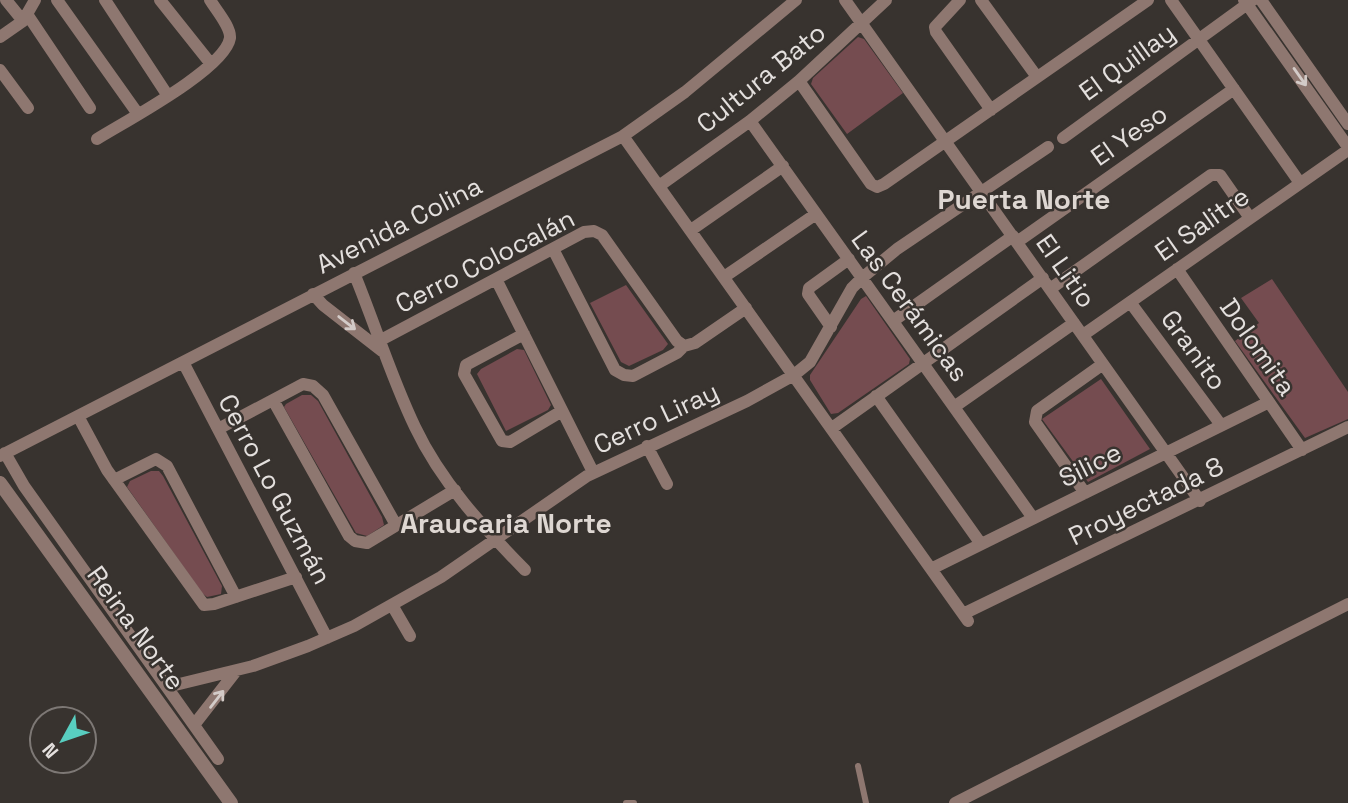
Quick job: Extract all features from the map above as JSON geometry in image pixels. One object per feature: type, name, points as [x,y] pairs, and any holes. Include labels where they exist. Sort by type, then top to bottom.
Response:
[{"type":"street","points":[[6,0],[25,17],[90,108]]},
{"type":"street","points":[[0,37],[25,17],[35,0]]},
{"type":"street","points":[[57,0],[138,114]]},
{"type":"street","points":[[106,0],[168,96]]},
{"type":"street","points":[[160,0],[211,64]]},
{"type":"street","points":[[97,139],[189,83],[211,64],[228,44],[230,34],[210,0]]},
{"type":"street","name":"Avenida Colina","points":[[3,455],[623,136],[696,84],[796,0]]},
{"type":"street","name":"El Litio","points":[[845,0],[1200,501]]},
{"type":"street","name":"Cultura Bato","points":[[659,186],[750,121],[799,81],[886,0]]},
{"type":"street","points":[[960,0],[935,27],[936,32],[991,110]]},
{"type":"street","points":[[981,0],[1037,77]]},
{"type":"street","points":[[799,81],[872,184],[877,187],[946,142],[1148,0]]},
{"type":"street","points":[[1171,0],[1300,183]]},
{"type":"street","points":[[1261,0],[1348,124]]},
{"type":"street","points":[[1248,1],[1348,148]]},
{"type":"street","name":"El Quillay","points":[[1063,138],[1248,1]]},
{"type":"street","points":[[0,70],[28,108]]},
{"type":"street","name":"El Yeso","points":[[893,321],[1234,89]]},
{"type":"street","name":"Las Cerámicas","points":[[750,121],[1033,518]]},
{"type":"street","points":[[623,136],[931,569]]},
{"type":"street","name":"Cerro Liray","points":[[167,687],[236,671],[327,638],[441,577],[593,472],[747,401],[794,375],[810,362],[852,288],[862,278],[897,249],[983,194],[1048,147]]},
{"type":"street","name":"El Salitre","points":[[1083,335],[1348,148]]},
{"type":"street","points":[[691,230],[783,166]]},
{"type":"street","points":[[832,428],[923,362],[1211,176],[1220,175],[1250,218]]},
{"type":"street","points":[[724,277],[816,214]]},
{"type":"street","name":"Cerro Colocalán","points":[[380,346],[496,279],[584,232],[594,230],[602,236],[677,341],[684,346]]},
{"type":"street","points":[[553,249],[615,370],[624,375],[633,376],[677,353],[684,346],[695,343],[746,309]]},
{"type":"street","points":[[831,327],[808,294],[809,288],[849,259]]},
{"type":"street","name":"Dolomita","points":[[1177,269],[1303,450]]},
{"type":"street","points":[[354,273],[380,346],[416,429],[455,490],[495,539],[525,570]]},
{"type":"street","points":[[496,279],[593,472]]},
{"type":"street","points":[[313,294],[323,305],[380,346]]},
{"type":"street","name":"Granito","points":[[1130,302],[1220,425]]},
{"type":"street","points":[[954,407],[1074,323]]},
{"type":"street","points":[[524,334],[466,365],[464,374],[502,441],[510,442],[562,411]]},
{"type":"street","name":"Cerro Lo Guzmán","points":[[183,362],[327,638]]},
{"type":"street","points":[[1085,493],[1035,422],[1037,411],[1103,364]]},
{"type":"street","points":[[218,429],[303,384],[313,386],[323,395],[396,525]]},
{"type":"street","points":[[876,396],[981,544]]},
{"type":"street","points":[[273,400],[349,536],[355,541],[367,543],[455,490]]},
{"type":"street","name":"Silice","points":[[931,569],[1269,401]]},
{"type":"street","points":[[78,416],[114,480],[204,605],[296,577]]},
{"type":"street","name":"Proyectada 8","points":[[931,569],[966,617],[1348,427]]},
{"type":"street","points":[[648,446],[667,484]]},
{"type":"street","name":"Reina Norte","points":[[3,455],[218,759]]},
{"type":"street","points":[[114,480],[156,459],[167,466],[236,597]]},
{"type":"street","name":"Reina Norte","points":[[0,483],[231,803]]},
{"type":"street","points":[[955,803],[1348,604]]},
{"type":"street","points":[[392,605],[410,636]]},
{"type":"street","points":[[194,725],[236,671]]},
{"type":"lane","points":[[858,766],[866,803]]},
{"type":"lane","points":[[626,803],[634,803]]},
{"type":"shaded area","points":[[858,37],[864,39],[903,93],[847,134],[811,84],[813,78]]},
{"type":"shaded area","points":[[1272,279],[1348,392],[1348,419],[1305,438],[1235,341],[1259,323],[1241,298]]},
{"type":"shaded area","points":[[626,285],[668,344],[663,350],[629,366],[621,362],[590,303]]},
{"type":"shaded area","points":[[866,296],[910,359],[909,364],[838,413],[831,414],[810,380],[810,375],[861,299]]},
{"type":"shaded area","points":[[517,349],[524,350],[551,405],[548,410],[506,431],[477,374],[481,369]]},
{"type":"shaded area","points":[[1101,379],[1150,449],[1088,482],[1042,419]]},
{"type":"shaded area","points":[[302,395],[311,395],[318,401],[382,517],[384,525],[367,536],[356,533],[284,407]]},
{"type":"shaded area","points":[[151,471],[159,471],[163,476],[222,586],[221,594],[207,597],[202,593],[127,487],[130,481]]},
{"type":"district","name":"Puerta Norte","points":[[1024,199]]},
{"type":"district","name":"Araucaria Norte","points":[[506,523]]}]
